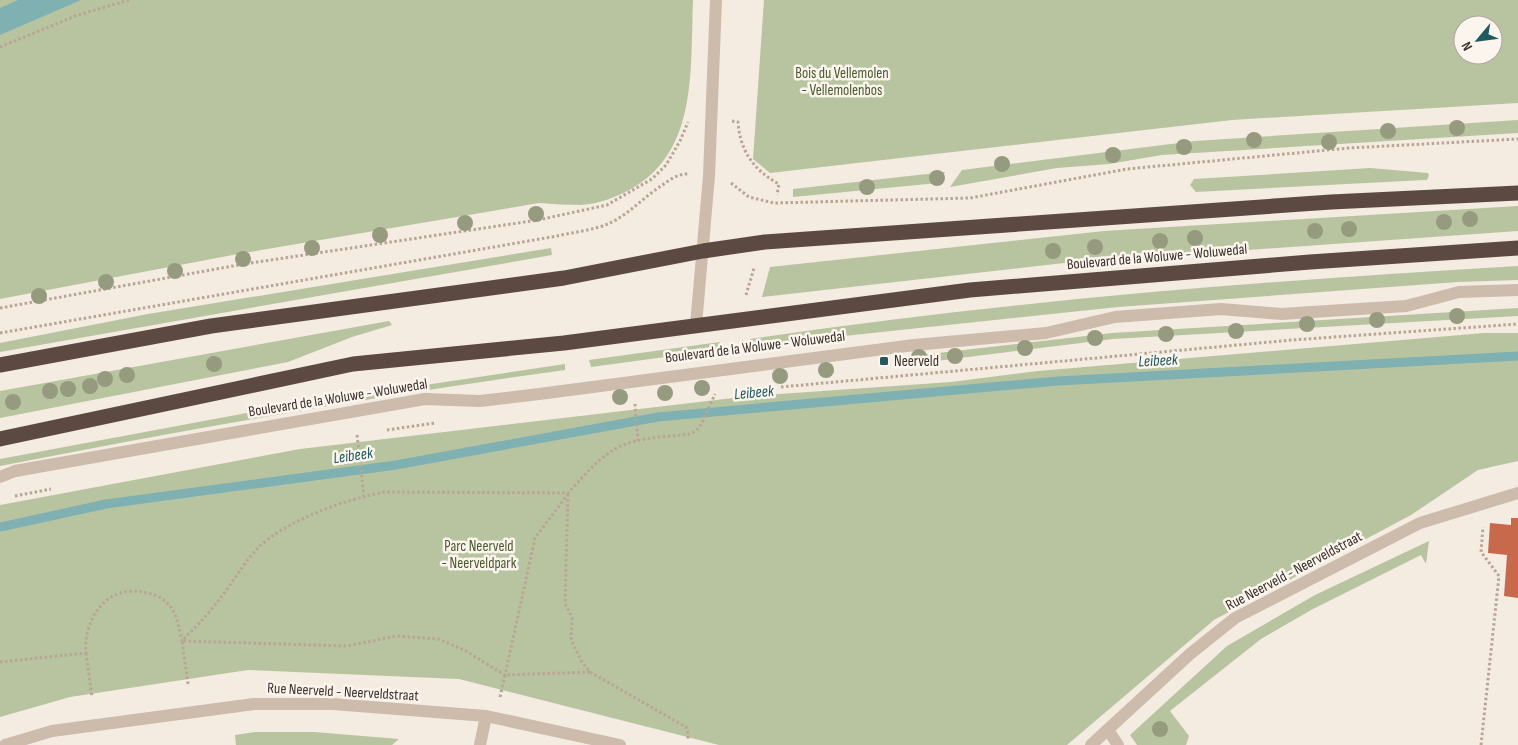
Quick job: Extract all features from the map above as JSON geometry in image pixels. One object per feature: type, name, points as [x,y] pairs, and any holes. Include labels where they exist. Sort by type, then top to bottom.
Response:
[{"type":"highway","points":[[0,365],[211,326],[564,278],[703,251],[765,242],[1321,203],[1518,193]]},
{"type":"highway","name":"Boulevard de la Woluwe - Woluwedal","points":[[0,439],[353,364],[564,343],[970,290],[1310,262],[1518,248]]},
{"type":"street","points":[[696,325],[709,176],[716,0]]},
{"type":"street","name":"Boulevard de la Woluwe - Woluwedal","points":[[0,477],[15,471],[425,399],[480,401],[539,394],[914,345],[1046,333],[1068,330],[1115,317],[1221,309],[1281,314],[1406,306],[1459,292],[1518,290]]},
{"type":"street","name":"Rue Neerveld - Neerveldstraat","points":[[1091,745],[1190,654],[1235,618],[1420,523],[1518,493]]},
{"type":"street","name":"Rue Neerveld - Neerveldstraat","points":[[5,745],[52,731],[254,704],[333,704],[486,716],[620,745]]},
{"type":"street","points":[[480,745],[486,716]]},
{"type":"street","points":[[1108,730],[1118,745]]},
{"type":"path","points":[[0,47],[78,15],[129,0]]},
{"type":"path","points":[[0,308],[244,264],[538,220],[607,204],[652,179],[666,165],[680,141],[688,120],[692,120]]},
{"type":"path","points":[[732,122],[738,122],[739,139],[745,154],[768,178],[779,184],[776,196]]},
{"type":"path","points":[[0,332],[557,236],[609,223],[625,214],[640,200],[668,180],[683,174],[709,176],[730,182],[749,197],[774,204],[970,198],[1127,169],[1349,148],[1518,139]]},
{"type":"path","points":[[745,298],[754,268]]},
{"type":"path","points":[[774,388],[1292,340],[1518,324]]},
{"type":"path","points":[[500,698],[535,538],[568,493],[589,470],[617,448],[638,441],[689,434],[696,431],[701,425],[715,393],[708,393]]},
{"type":"path","points":[[626,403],[644,401]]},
{"type":"path","points":[[636,409],[638,441]]},
{"type":"path","points":[[357,435],[364,496]]},
{"type":"path","points":[[182,641],[218,602],[258,548],[302,520],[328,508],[364,496],[385,492],[568,493]]},
{"type":"path","points":[[568,493],[565,603],[572,618],[571,640],[582,662],[590,672],[681,723],[688,733],[688,740]]},
{"type":"path","points":[[1481,745],[1499,576],[1482,552],[1484,518]]},
{"type":"path","points":[[92,697],[84,639],[87,626],[105,600],[125,591],[150,593],[166,601],[174,614],[182,641],[188,684]]},
{"type":"path","points":[[182,641],[347,646],[396,636],[438,639],[464,650],[505,675],[590,672]]},
{"type":"path","points":[[0,662],[86,653]]},
{"type":"green space","points":[[0,0],[693,0],[690,79],[680,130],[669,153],[653,173],[631,189],[607,200],[581,205],[539,203],[238,254],[0,299]]},
{"type":"green space","name":"Bois du Vellemolen - Vellemolenbos","points":[[764,0],[1518,0],[1518,103],[1232,120],[770,173],[753,159]]},
{"type":"green space","points":[[1518,120],[1518,133],[1162,155],[1109,164],[1057,168],[950,187],[962,170],[1195,141]]},
{"type":"green space","points":[[1370,168],[1428,173],[1429,175],[1427,180],[1196,192],[1190,185],[1194,179]]},
{"type":"green space","points":[[945,172],[938,183],[793,197],[793,189]]},
{"type":"green space","points":[[1518,206],[1518,231],[1064,263],[762,297],[770,267],[1104,231]]},
{"type":"green space","points":[[551,248],[552,255],[0,352],[0,343],[148,314]]},
{"type":"green space","points":[[1518,266],[1518,280],[1458,282],[1118,307],[749,346],[750,339],[1037,303],[1325,278]]},
{"type":"green space","points":[[1518,308],[1518,316],[1113,339],[912,364],[912,356],[1112,333]]},
{"type":"green space","points":[[389,321],[392,325],[352,337],[288,362],[0,418],[0,391]]},
{"type":"green space","name":"Parc Neerveld - Neerveldpark","points":[[1484,333],[1518,333],[1518,461],[1478,470],[1411,515],[1214,620],[1067,745],[719,745],[459,679],[248,670],[70,697],[0,717],[0,505],[300,449],[750,396],[951,382],[1038,371]]},
{"type":"green space","points":[[720,342],[717,350],[591,367],[589,360]]},
{"type":"green space","points":[[565,364],[565,370],[282,414],[0,466],[0,459],[273,408]]},
{"type":"green space","points":[[1429,541],[1426,564],[1421,555],[1311,610],[1261,639],[1170,711],[1189,736],[1186,745],[1137,745],[1130,735],[1227,646],[1315,595]]},
{"type":"green space","points":[[255,732],[314,732],[399,739],[392,745],[236,745],[235,735]]},
{"type":"water","points":[[18,0],[81,0],[0,35],[0,8]]},
{"type":"building","points":[[1511,518],[1518,518],[1518,598],[1504,596],[1507,555],[1488,553],[1490,523],[1511,525]]},
{"type":"waterway","name":"Leibeek","points":[[0,527],[106,504],[396,465],[658,417],[1058,381],[1518,356]]},
{"type":"place","name":"Neerveld","points":[[884,361]]}]
